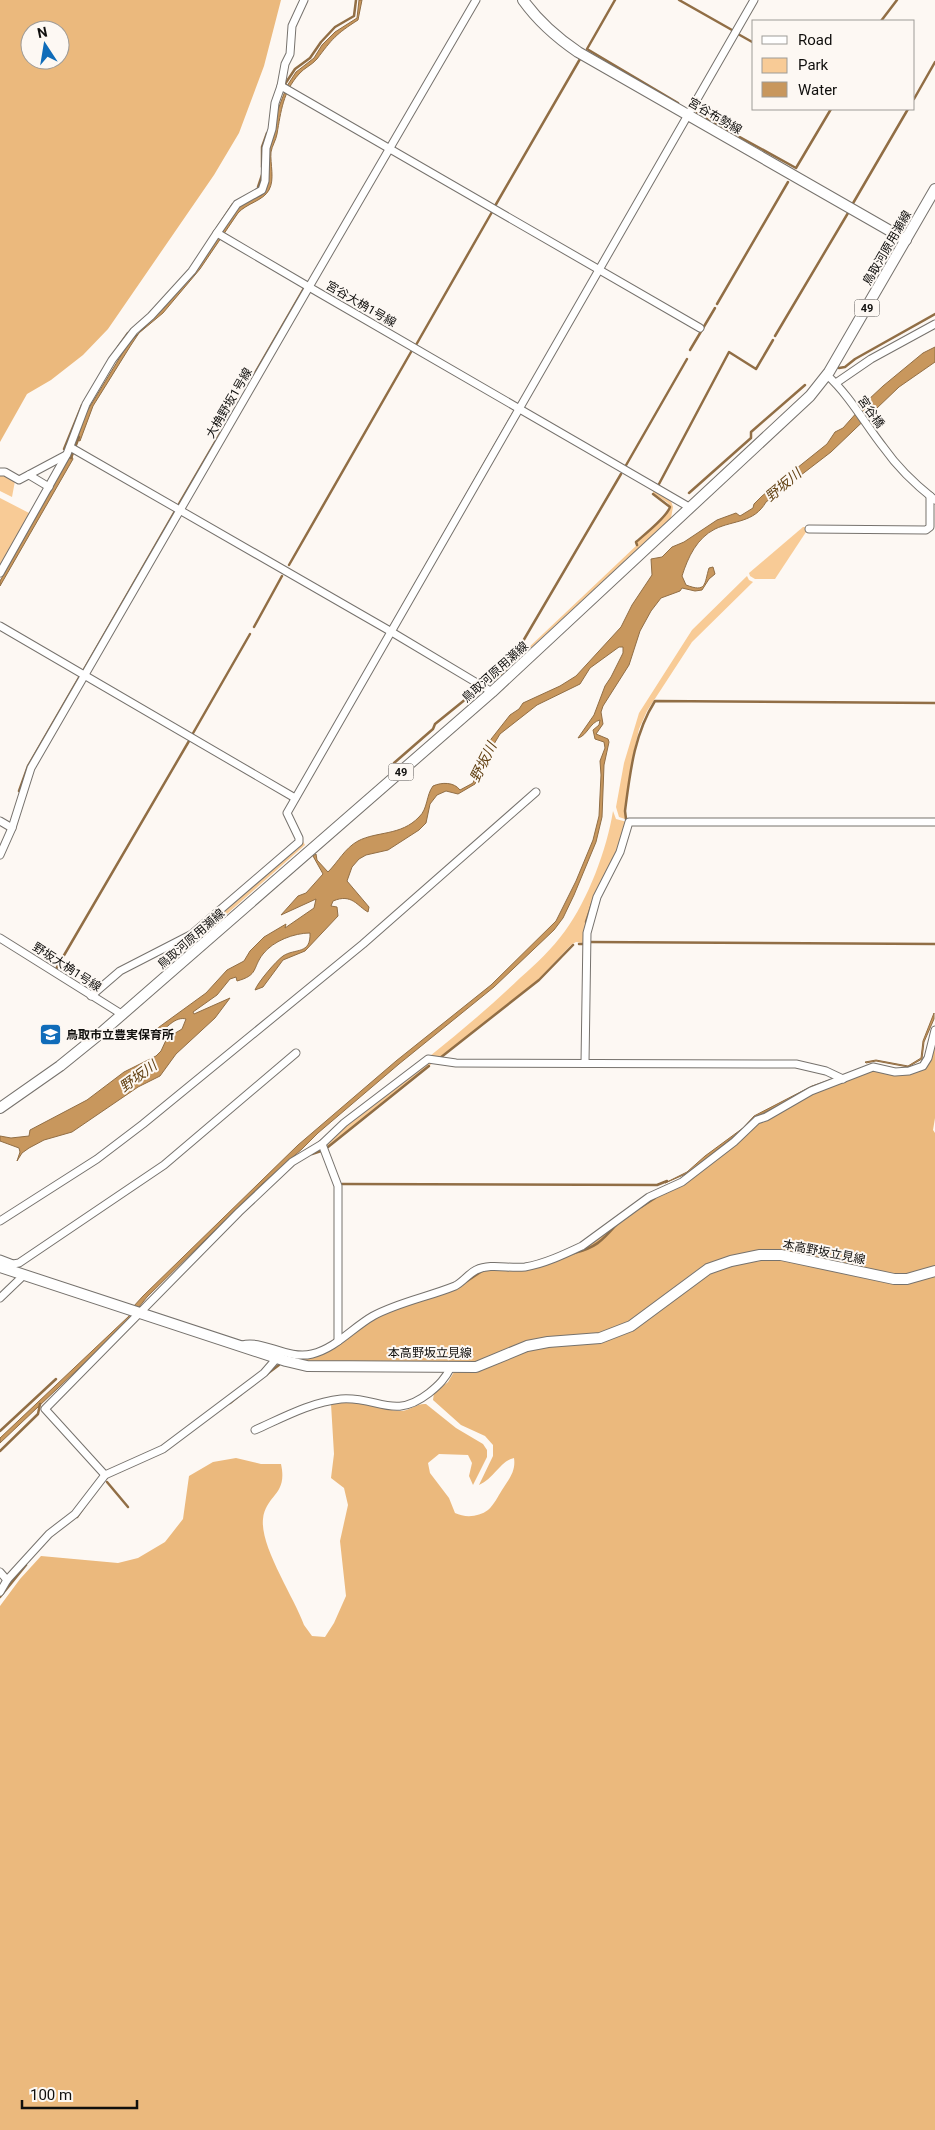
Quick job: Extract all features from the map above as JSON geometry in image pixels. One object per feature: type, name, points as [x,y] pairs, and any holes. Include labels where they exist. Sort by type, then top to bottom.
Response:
[{"type":"street","points":[[0,573],[69,450],[86,404],[125,342],[186,277],[237,204],[262,190],[265,181],[266,148],[272,129],[275,103],[281,86],[285,64],[290,54],[292,26],[304,0]]},
{"type":"street","name":"宮谷大桷1号線","points":[[476,0],[309,287],[690,507]]},
{"type":"street","name":"宮谷布勢線","points":[[523,0],[533,14],[554,36],[578,52],[906,240]]},
{"type":"street","points":[[91,996],[120,971],[192,934],[297,845],[299,838],[287,813],[295,798],[754,0]]},
{"type":"street","points":[[281,86],[700,328]]},
{"type":"street","name":"鳥取河原用瀬線","points":[[0,1108],[60,1066],[123,1015],[492,692],[810,396],[827,375],[935,189]]},
{"type":"street","points":[[217,233],[309,287]]},
{"type":"street","name":"大桷野坂1号線","points":[[0,855],[12,828],[31,768],[309,287]]},
{"type":"street","points":[[838,386],[871,359],[935,324]]},
{"type":"street","name":"宮谷橋","points":[[827,375],[838,386],[883,448],[913,482],[933,498]]},
{"type":"street","points":[[0,472],[5,472],[19,480],[29,476],[69,450]]},
{"type":"street","points":[[69,450],[181,510],[492,692]]},
{"type":"street","points":[[29,476],[49,487]]},
{"type":"street","points":[[809,529],[926,530],[930,527],[933,498]]},
{"type":"street","points":[[0,626],[295,798]]},
{"type":"street","points":[[0,1221],[97,1159],[143,1124],[363,944],[536,792]]},
{"type":"street","points":[[0,821],[12,828]]},
{"type":"street","points":[[585,1063],[587,933],[597,897],[620,852],[629,822],[935,822]]},
{"type":"street","name":"野坂大桷1号線","points":[[0,938],[123,1015]]},
{"type":"street","points":[[240,1346],[251,1344],[294,1356],[303,1356],[323,1350],[373,1317],[398,1305],[457,1284],[476,1270],[495,1267],[527,1267],[582,1246],[649,1197],[682,1182],[734,1142],[757,1120],[766,1117],[811,1091],[873,1067],[895,1072],[923,1066],[928,1058],[935,1030]]},
{"type":"street","points":[[0,1259],[13,1264],[19,1263],[128,1190],[164,1165],[296,1054]]},
{"type":"street","points":[[105,1475],[45,1408],[239,1212],[292,1162],[322,1144],[344,1123],[428,1059],[456,1063],[796,1064],[826,1071],[843,1079]]},
{"type":"street","points":[[322,1144],[338,1186],[338,1340]]},
{"type":"street","name":"本高野坂立見線","points":[[0,1267],[277,1358],[307,1366],[451,1367],[476,1367],[527,1346],[548,1342],[600,1338],[614,1334],[631,1326],[647,1315],[708,1268],[760,1255],[781,1255],[894,1279],[907,1279],[935,1271]]},
{"type":"street","points":[[0,1298],[24,1275]]},
{"type":"street","points":[[0,1592],[7,1580],[49,1534],[75,1514],[105,1475],[163,1449],[264,1373],[277,1358]]},
{"type":"street","points":[[255,1430],[301,1409],[343,1399],[396,1407],[406,1406],[420,1399],[445,1380],[451,1367]]},
{"type":"street","points":[[0,1572],[7,1580]]},
{"type":"green space","points":[[0,474],[4,474],[15,481],[12,497],[0,491]]},
{"type":"green space","points":[[653,490],[671,501],[673,507],[671,518],[496,680],[488,679],[520,650],[525,651],[665,516],[670,507],[668,503],[653,493]]},
{"type":"green space","points":[[0,498],[31,514],[0,569]]},
{"type":"green space","points":[[803,527],[808,527],[808,529],[775,579],[755,579],[750,576],[749,573]]},
{"type":"green space","points":[[747,576],[753,582],[692,642],[647,711],[639,729],[632,760],[625,819],[619,817],[616,807],[624,763],[639,713],[692,630]]},
{"type":"green space","points":[[613,811],[616,819],[627,822],[585,932],[583,932],[583,943],[576,942],[571,945],[538,980],[438,1059],[430,1056],[532,967],[565,931],[581,905],[595,874],[606,841]]},
{"type":"green space","points":[[300,836],[305,845],[201,937],[200,933],[301,844]]},
{"type":"green space","points":[[434,1062],[326,1148],[326,1141],[425,1063]]},
{"type":"shaded area","points":[[0,0],[281,0],[264,66],[239,133],[214,175],[108,329],[83,355],[51,380],[27,394],[0,442]]},
{"type":"shaded area","points":[[935,1037],[935,1118],[933,1130],[935,1133],[935,1268],[912,1275],[894,1275],[813,1257],[718,1261],[697,1270],[627,1323],[608,1333],[530,1341],[477,1362],[306,1362],[255,1347],[305,1357],[379,1315],[455,1288],[478,1272],[486,1269],[523,1269],[579,1249],[653,1197],[673,1188],[758,1122],[810,1094],[873,1069],[920,1070]]},
{"type":"shaded area","points":[[770,1260],[786,1260],[899,1284],[935,1275],[935,2130],[0,2130],[0,1606],[20,1579],[41,1556],[118,1563],[138,1558],[165,1542],[183,1519],[189,1476],[213,1462],[236,1458],[261,1464],[281,1464],[282,1483],[265,1511],[263,1530],[272,1557],[304,1625],[312,1636],[325,1637],[334,1623],[346,1596],[340,1541],[348,1505],[344,1488],[331,1478],[334,1454],[331,1404],[348,1402],[400,1411],[426,1404],[456,1428],[483,1444],[487,1450],[487,1457],[473,1485],[469,1476],[472,1463],[468,1455],[439,1454],[428,1463],[430,1473],[449,1498],[455,1513],[467,1516],[480,1514],[492,1506],[509,1478],[514,1467],[514,1458],[505,1462],[485,1482],[479,1485],[493,1456],[493,1445],[485,1436],[461,1425],[433,1400],[434,1393],[448,1382],[454,1372],[487,1366],[534,1348],[602,1342],[613,1339],[648,1319],[681,1292],[705,1276],[730,1266]]},
{"type":"water","points":[[359,0],[362,0],[358,20],[335,37],[315,61],[299,74],[289,88],[271,152],[272,176],[269,190],[263,197],[238,213],[200,269],[163,313],[139,333],[199,267],[236,211],[244,203],[262,195],[265,191],[268,182],[269,150],[274,135],[277,112],[287,86],[296,72],[314,58],[322,45],[335,32],[357,18]]},
{"type":"water","points":[[139,333],[93,406],[80,441],[77,440],[86,413],[128,344]]},
{"type":"water","name":"野坂川","points":[[935,347],[935,362],[899,387],[831,452],[766,502],[756,514],[715,529],[703,537],[690,555],[682,576],[686,585],[698,588],[704,586],[709,568],[713,567],[715,574],[709,579],[702,590],[695,591],[682,588],[680,591],[661,598],[651,611],[640,631],[629,665],[601,712],[603,724],[596,734],[608,739],[609,742],[604,765],[602,817],[596,842],[574,895],[563,918],[554,930],[494,987],[399,1064],[263,1183],[147,1297],[134,1316],[0,1443],[0,1438],[129,1316],[133,1307],[143,1296],[298,1145],[396,1061],[491,985],[556,921],[576,881],[593,840],[599,816],[600,761],[605,748],[604,742],[595,739],[593,730],[599,725],[600,720],[578,738],[594,715],[605,686],[623,653],[623,647],[619,647],[590,668],[580,684],[537,705],[500,734],[482,764],[475,784],[458,794],[446,791],[437,795],[430,804],[426,823],[419,830],[388,850],[366,855],[359,859],[352,867],[347,881],[369,907],[368,912],[350,899],[345,898],[333,901],[331,906],[337,907],[338,916],[305,951],[283,960],[263,987],[255,990],[263,977],[283,956],[301,950],[308,945],[310,933],[291,936],[272,945],[263,954],[252,974],[237,981],[236,977],[230,979],[217,995],[193,1012],[194,1014],[230,998],[215,1018],[176,1054],[160,1076],[138,1087],[72,1132],[44,1140],[29,1148],[22,1153],[17,1161],[20,1152],[19,1148],[0,1141],[0,1136],[11,1138],[29,1136],[30,1130],[87,1100],[124,1072],[156,1056],[161,1051],[167,1038],[182,1029],[186,1019],[178,1019],[159,1036],[156,1035],[155,1030],[206,993],[227,970],[244,961],[250,951],[264,937],[286,924],[285,928],[314,908],[316,899],[281,915],[298,896],[306,893],[323,874],[313,856],[316,854],[317,860],[328,872],[345,851],[358,841],[397,830],[412,823],[422,814],[433,786],[440,784],[455,785],[460,790],[473,783],[488,743],[510,715],[519,709],[523,703],[560,686],[576,676],[621,627],[632,605],[652,575],[651,559],[662,557],[672,547],[684,542],[717,520],[736,513],[740,516],[753,508],[754,504],[762,496],[827,444],[835,432],[843,428],[883,386],[923,353]]},
{"type":"water","points":[[514,412],[392,626],[391,625]]},
{"type":"water","points":[[71,455],[73,459],[0,586],[0,581]]},
{"type":"water","points":[[934,1013],[934,1019],[924,1042],[922,1059],[908,1067],[876,1061],[865,1062],[876,1060],[908,1066],[921,1058],[923,1041]]},
{"type":"water","points":[[835,1078],[755,1117],[743,1129],[688,1173],[665,1183],[687,1172],[743,1128],[754,1116],[812,1086]]},
{"type":"waterway","points":[[285,84],[295,69],[310,58],[335,27],[354,16],[356,0]]},
{"type":"waterway","points":[[615,0],[587,49],[678,103]]},
{"type":"waterway","points":[[679,0],[732,30]]},
{"type":"waterway","points":[[882,20],[897,0]]},
{"type":"waterway","points":[[738,34],[752,42]]},
{"type":"waterway","points":[[495,206],[580,59]]},
{"type":"waterway","points":[[915,97],[935,62]]},
{"type":"waterway","points":[[696,113],[796,168],[830,110]]},
{"type":"waterway","points":[[852,205],[907,110]]},
{"type":"waterway","points":[[262,167],[262,147],[267,133]]},
{"type":"waterway","points":[[258,187],[262,175]]},
{"type":"waterway","points":[[717,304],[788,182]]},
{"type":"waterway","points":[[217,228],[233,204]]},
{"type":"waterway","points":[[416,345],[492,212]]},
{"type":"waterway","points":[[775,336],[848,213]]},
{"type":"waterway","points":[[255,373],[304,288]]},
{"type":"waterway","points":[[690,350],[715,308]]},
{"type":"waterway","points":[[839,368],[845,367],[855,359],[935,314]]},
{"type":"waterway","points":[[118,347],[128,333]]},
{"type":"waterway","points":[[659,484],[729,352],[756,369],[773,340]]},
{"type":"waterway","points":[[289,565],[411,352]]},
{"type":"waterway","points":[[625,467],[687,359]]},
{"type":"waterway","points":[[689,493],[751,438],[751,432],[805,385]]},
{"type":"waterway","points":[[64,449],[82,405]]},
{"type":"waterway","points":[[179,504],[221,432]]},
{"type":"waterway","points":[[71,458],[79,437]]},
{"type":"waterway","points":[[519,648],[621,474]]},
{"type":"waterway","points":[[637,545],[636,542],[660,520],[670,507],[653,494]]},
{"type":"waterway","points":[[83,671],[175,511]]},
{"type":"waterway","points":[[254,627],[282,576]]},
{"type":"waterway","points":[[192,735],[250,634]]},
{"type":"waterway","points":[[19,791],[28,766],[80,676]]},
{"type":"waterway","points":[[394,763],[433,729],[435,724],[472,694]]},
{"type":"waterway","points":[[626,819],[625,811],[634,754],[642,727],[655,701],[935,703]]},
{"type":"waterway","points":[[56,969],[189,741]]},
{"type":"waterway","points":[[586,922],[592,904]]},
{"type":"waterway","points":[[589,942],[935,944]]},
{"type":"waterway","points":[[440,1058],[539,980],[573,945]]},
{"type":"waterway","points":[[328,1147],[429,1066]]},
{"type":"waterway","points":[[312,1154],[321,1151]]},
{"type":"waterway","points":[[342,1184],[657,1185],[667,1181]]},
{"type":"waterway","points":[[641,1207],[655,1198]]},
{"type":"waterway","points":[[574,1253],[598,1243],[616,1225]]},
{"type":"waterway","points":[[467,1281],[482,1271]]},
{"type":"waterway","points":[[267,1374],[279,1365]]},
{"type":"waterway","points":[[0,1431],[56,1379]]},
{"type":"waterway","points":[[230,1403],[241,1394]]},
{"type":"waterway","points":[[0,1451],[38,1414],[40,1404]]},
{"type":"waterway","points":[[107,1482],[128,1507]]},
{"type":"waterway","points":[[77,1517],[84,1507]]},
{"type":"waterway","points":[[0,1597],[26,1565]]},
{"type":"place","name":"鳥取市立豊実保育所","points":[[50,1035]]}]
